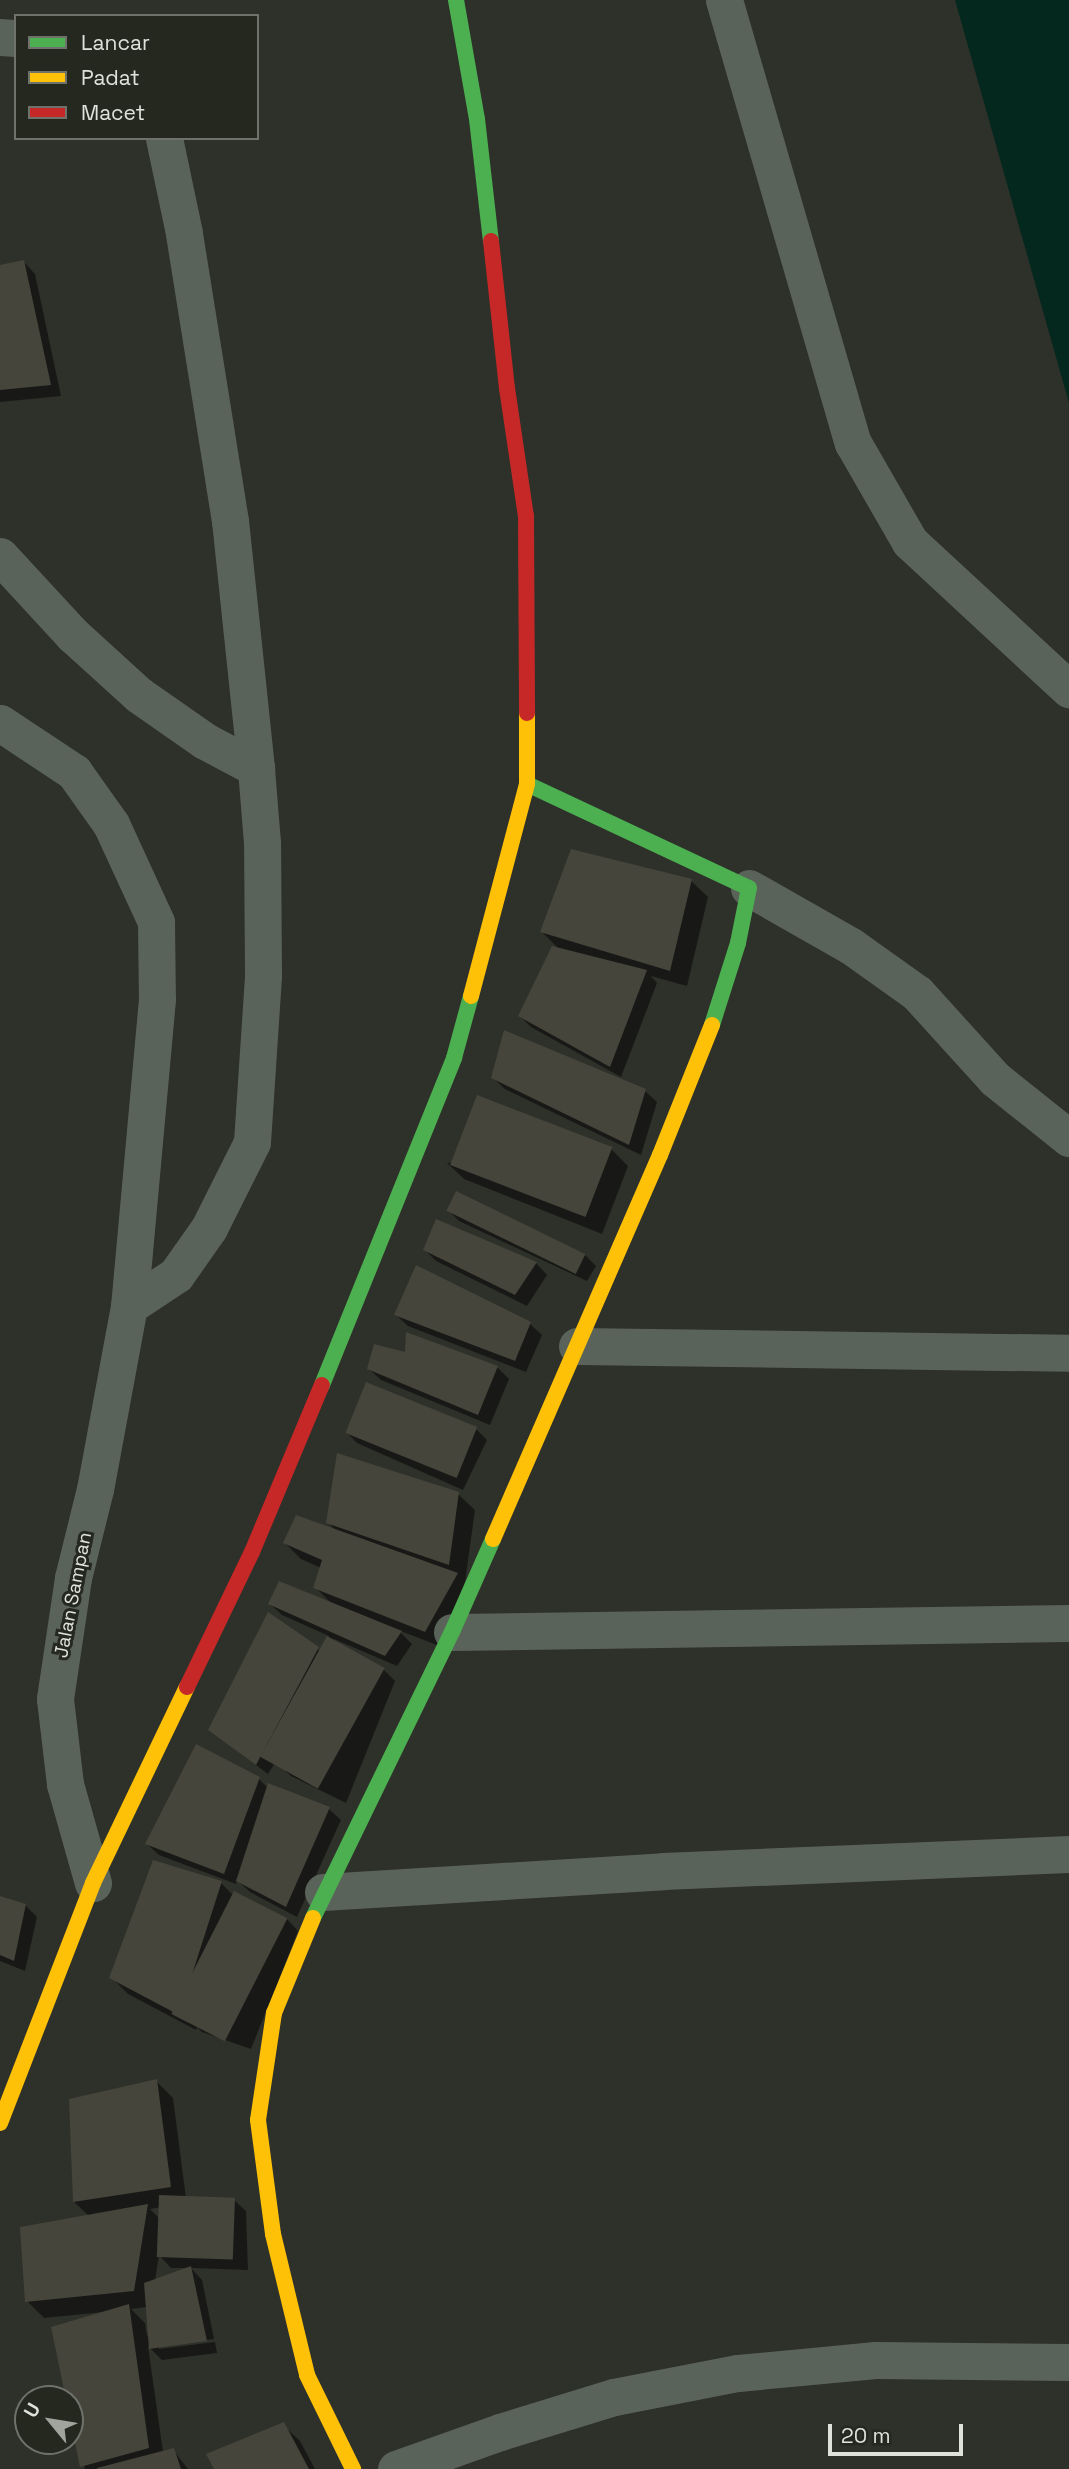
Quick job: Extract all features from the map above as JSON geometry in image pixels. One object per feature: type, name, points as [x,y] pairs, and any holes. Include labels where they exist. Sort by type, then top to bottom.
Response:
[{"type":"street","points":[[0,2123],[93,1883],[252,1552],[449,1070],[527,784],[526,516],[507,388],[477,119],[456,0]]},
{"type":"street","points":[[724,0],[853,443],[910,542],[1069,689]]},
{"type":"street","points":[[129,1306],[176,1275],[209,1228],[252,1142],[263,976],[257,768],[230,521],[184,233],[164,140]]},
{"type":"street","points":[[0,556],[73,635],[139,695],[205,741],[257,768]]},
{"type":"street","name":"Jalan Sampan","points":[[0,723],[74,772],[111,824],[156,922],[157,999],[129,1306],[95,1489],[73,1578],[55,1699],[65,1784],[93,1883]]},
{"type":"street","points":[[527,784],[749,888],[851,946],[917,993],[995,1079],[1069,1138]]},
{"type":"street","points":[[352,2469],[307,2375],[273,2234],[258,2120],[274,2013],[324,1892],[452,1632],[706,1041],[738,943],[749,888]]},
{"type":"street","points":[[577,1346],[1069,1353]]},
{"type":"street","points":[[452,1632],[1069,1623]]},
{"type":"street","points":[[324,1892],[676,1871],[1069,1854]]},
{"type":"street","points":[[396,2469],[500,2432],[614,2397],[738,2373],[875,2360],[1069,2362]]},
{"type":"shaded area","points":[[955,0],[1069,0],[1069,403]]},
{"type":"building","points":[[24,260],[51,385],[0,390],[0,265]]},
{"type":"building","points":[[571,849],[692,879],[670,971],[540,932]]},
{"type":"building","points":[[552,946],[647,970],[610,1067],[518,1016]]},
{"type":"building","points":[[504,1030],[646,1089],[629,1145],[491,1078]]},
{"type":"building","points":[[477,1095],[612,1147],[585,1217],[450,1165]]},
{"type":"building","points":[[456,1191],[585,1254],[576,1274],[446,1211]]},
{"type":"building","points":[[436,1219],[537,1262],[515,1295],[423,1250]]},
{"type":"building","points":[[416,1265],[531,1322],[515,1361],[394,1315]]},
{"type":"building","points":[[406,1332],[498,1366],[478,1415],[367,1369],[374,1344],[405,1352]]},
{"type":"building","points":[[366,1382],[477,1427],[457,1478],[345,1433]]},
{"type":"building","points":[[337,1453],[459,1492],[449,1565],[326,1523]]},
{"type":"building","points":[[296,1515],[458,1573],[425,1632],[313,1588],[322,1560],[283,1543]]},
{"type":"building","points":[[279,1581],[402,1631],[385,1656],[268,1604]]},
{"type":"building","points":[[268,1612],[319,1647],[256,1765],[208,1730]]},
{"type":"building","points":[[327,1636],[385,1668],[318,1789],[260,1757]]},
{"type":"building","points":[[196,1744],[260,1777],[224,1874],[145,1844]]},
{"type":"building","points":[[268,1783],[330,1807],[286,1907],[236,1881]]},
{"type":"building","points":[[153,1860],[222,1881],[179,2015],[109,1978]]},
{"type":"building","points":[[234,1891],[287,1918],[225,2041],[171,2014]]},
{"type":"building","points":[[0,1896],[26,1904],[14,1961],[0,1955]]},
{"type":"building","points":[[157,2079],[171,2187],[73,2202],[69,2099]]},
{"type":"building","points":[[159,2195],[235,2198],[233,2260],[157,2257]]},
{"type":"building","points":[[148,2204],[134,2291],[25,2302],[20,2227]]},
{"type":"building","points":[[191,2266],[207,2341],[149,2349],[144,2283]]},
{"type":"building","points":[[129,2304],[149,2448],[80,2467],[78,2455],[84,2455],[84,2385],[63,2385],[51,2327]]},
{"type":"building","points":[[284,2422],[309,2469],[214,2469],[206,2454]]},
{"type":"building","points":[[174,2448],[181,2469],[97,2469],[97,2468]]},
{"type":"traffic: fast","points":[[456,0],[477,119],[491,241]]},
{"type":"traffic: fast","points":[[527,784],[749,888],[738,943],[712,1025]]},
{"type":"traffic: fast","points":[[322,1385],[454,1058],[471,996]]},
{"type":"traffic: fast","points":[[313,1918],[452,1632],[493,1539]]},
{"type":"traffic: slow","points":[[471,996],[527,784],[527,713]]},
{"type":"traffic: slow","points":[[493,1539],[660,1155],[712,1025]]},
{"type":"traffic: slow","points":[[0,2123],[93,1883],[187,1687]]},
{"type":"traffic: slow","points":[[313,1918],[274,2013],[258,2120],[273,2234],[307,2375],[353,2469]]},
{"type":"traffic: jam","points":[[491,241],[507,388],[526,516],[527,713]]},
{"type":"traffic: jam","points":[[187,1687],[252,1552],[322,1385]]}]
